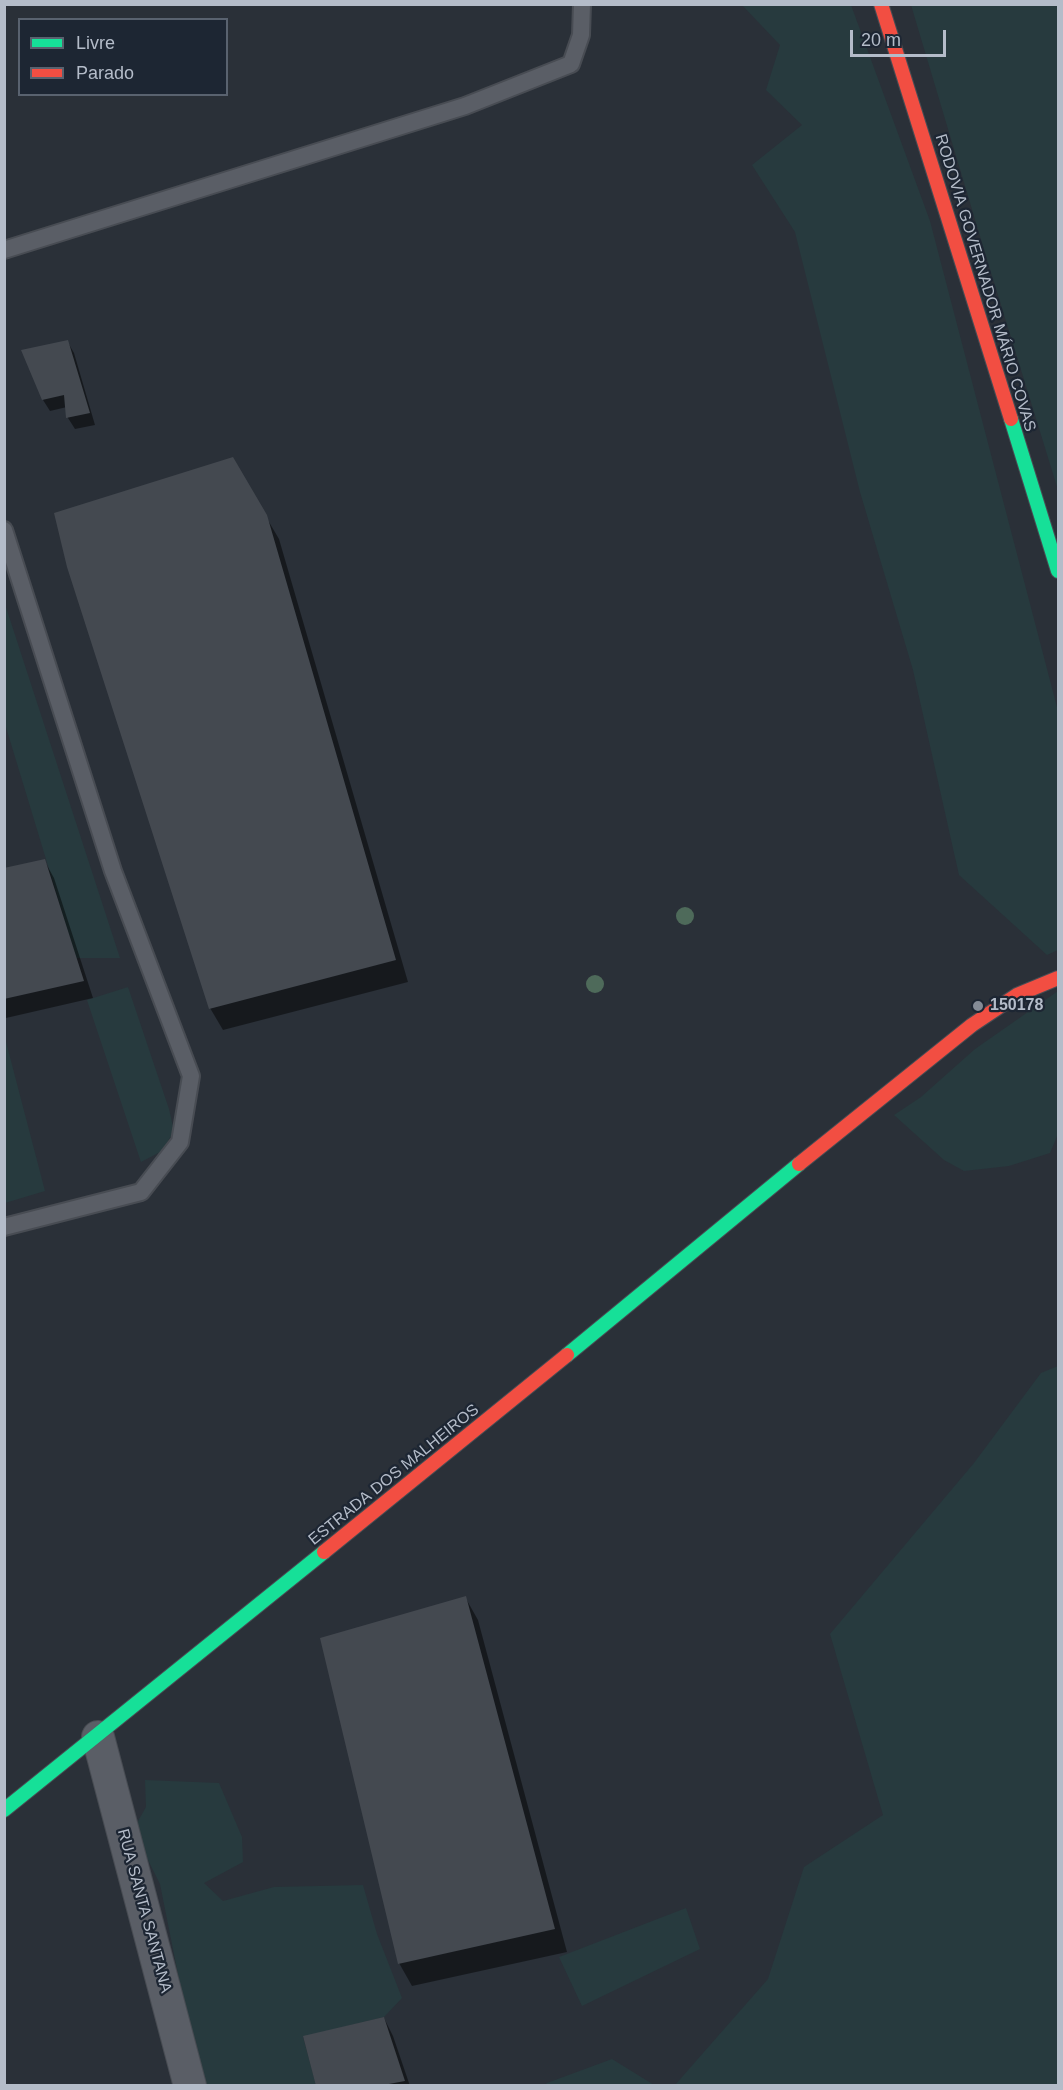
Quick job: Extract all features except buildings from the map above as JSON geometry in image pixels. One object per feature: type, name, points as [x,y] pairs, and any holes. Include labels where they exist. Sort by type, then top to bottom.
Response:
[{"type":"main road","name":"RODOVIA GOVERNADOR MÁRIO COVAS","points":[[881,4],[1059,571]]},
{"type":"main road","name":"ESTRADA DOS MALHEIROS","points":[[4,1810],[98,1737],[972,1025],[1017,995],[1059,978]]},
{"type":"street","name":"RUA SANTA SANTANA","points":[[98,1737],[190,2085]]},
{"type":"lane","points":[[4,250],[465,106],[571,64],[581,35],[582,4]]},
{"type":"lane","points":[[4,530],[113,871],[191,1076],[180,1142],[141,1192],[4,1227]]},
{"type":"green space","points":[[742,5],[851,5],[930,221],[1058,711],[1058,950],[1047,955],[959,875],[913,670],[860,492],[795,232],[752,165],[802,125],[766,90],[780,45]]},
{"type":"green space","points":[[911,5],[1058,5],[1058,490],[985,253]]},
{"type":"green space","points":[[4,601],[120,958],[76,958],[5,724]]},
{"type":"green space","points":[[128,987],[169,1109],[174,1131],[162,1151],[141,1162],[87,1000]]},
{"type":"green space","points":[[1058,991],[1058,1134],[1050,1153],[1009,1166],[964,1171],[944,1160],[894,1115],[921,1097],[975,1049]]},
{"type":"green space","points":[[5,1038],[45,1191],[4,1203]]},
{"type":"green space","points":[[1058,1366],[1058,2085],[675,2085],[768,1979],[804,1867],[883,1815],[830,1634],[974,1463],[1041,1373]]},
{"type":"green space","points":[[145,1780],[219,1783],[242,1837],[243,1862],[204,1883],[223,1901],[274,1887],[363,1885],[377,1934],[402,1998],[384,2017],[303,2037],[316,2085],[203,2085],[196,2064],[160,1884],[133,1830],[146,1807]]},
{"type":"green space","points":[[686,1908],[700,1949],[582,2006],[559,1957]]},
{"type":"green space","points":[[612,2059],[654,2085],[544,2085],[547,2083]]},
{"type":"traffic: fast","points":[[1011,419],[1058,571]]},
{"type":"traffic: fast","points":[[567,1355],[799,1164]]},
{"type":"traffic: fast","points":[[4,1810],[324,1552]]},
{"type":"traffic: jam","points":[[881,4],[1011,419]]},
{"type":"traffic: jam","points":[[799,1164],[972,1025],[1017,995],[1058,978]]},
{"type":"traffic: jam","points":[[324,1552],[567,1355]]},
{"type":"place","name":"150178","points":[[978,1006]]}]
